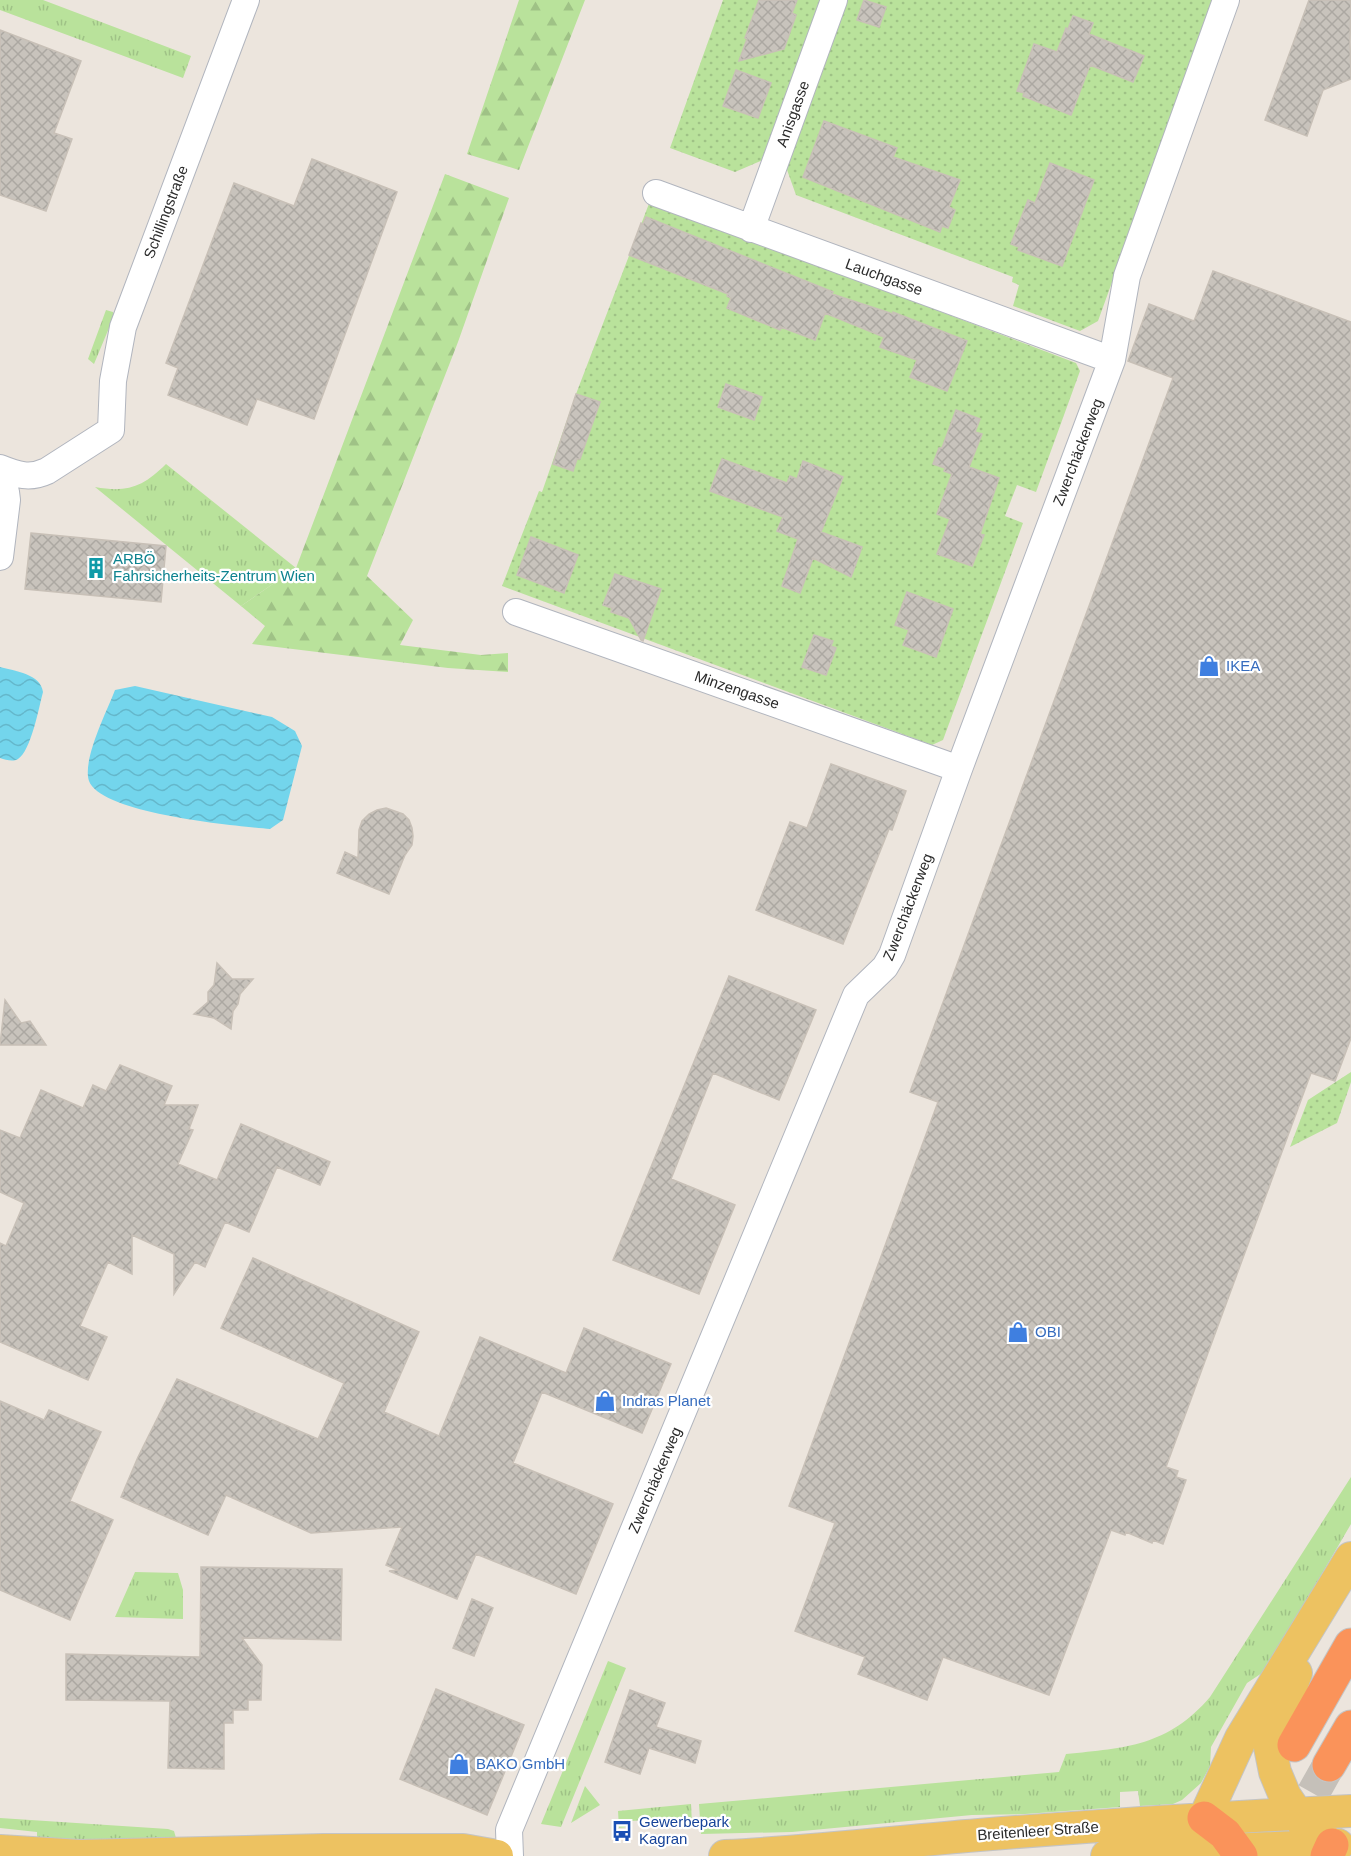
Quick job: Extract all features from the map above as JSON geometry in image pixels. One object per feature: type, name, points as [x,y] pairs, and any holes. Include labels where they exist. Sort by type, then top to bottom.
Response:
[{"type":"highway","points":[[1294,1745],[1351,1645]]},
{"type":"highway","points":[[1329,1765],[1351,1727]]},
{"type":"highway","points":[[1204,1818],[1225,1834],[1238,1853]]},
{"type":"main road","points":[[1188,1854],[1241,1738],[1351,1558]]},
{"type":"main road","points":[[1316,1616],[1270,1747],[1275,1772],[1296,1814],[1314,1833],[1337,1849],[1351,1810]]},
{"type":"main road","name":"Breitenleer Straße","points":[[725,1856],[839,1849],[976,1835],[1204,1818],[1351,1810]]},
{"type":"main road","name":"Breitenleer Straße","points":[[1107,1856],[1337,1849]]},
{"type":"main road","points":[[0,1851],[80,1856],[324,1850],[463,1850],[497,1856]]},
{"type":"street","name":"Schillingstraße","points":[[0,468],[26,476],[37,476],[111,430],[113,381],[123,327],[246,0]]},
{"type":"street","name":"Anisgasse","points":[[752,229],[834,0]]},
{"type":"street","name":"Zwerchäckerweg","points":[[510,1856],[509,1830],[856,995],[885,968],[892,955],[1112,360],[1127,276],[1226,0]]},
{"type":"street","name":"Lauchgasse","points":[[656,193],[1112,360]]},
{"type":"street","points":[[0,490],[6,492],[7,500],[0,557]]},
{"type":"street","name":"Minzengasse","points":[[516,612],[959,769]]},
{"type":"green space","points":[[0,0],[43,0],[191,56],[183,78],[0,10]]},
{"type":"green space","points":[[519,0],[585,0],[519,170],[467,154]]},
{"type":"green space","points":[[723,0],[823,0],[765,159],[735,172],[670,148]]},
{"type":"green space","points":[[847,0],[1214,0],[1098,321],[1080,331],[1013,306],[1019,285],[1012,282],[1013,277],[796,195],[786,167]]},
{"type":"green space","points":[[445,174],[509,198],[458,342],[367,576],[413,620],[400,645],[481,655],[508,653],[508,672],[448,668],[252,644],[265,626],[241,606],[296,568]]},
{"type":"green space","points":[[650,201],[1076,363],[1080,371],[1036,492],[1017,485],[1005,516],[1023,523],[943,740],[932,745],[502,586],[539,491],[542,492],[576,394]]},
{"type":"green space","points":[[106,310],[113,312],[114,316],[94,364],[88,359]]},
{"type":"green space","points":[[166,464],[296,568],[241,606],[95,487],[116,489],[134,486],[150,478]]},
{"type":"green space","points":[[1351,1072],[1351,1082],[1337,1123],[1290,1147],[1308,1100]]},
{"type":"green space","points":[[1351,1477],[1351,1524],[1265,1671],[1247,1683],[1211,1747],[1210,1766],[1201,1783],[1182,1800],[1173,1804],[1140,1806],[1138,1791],[1120,1792],[1120,1807],[1025,1814],[972,1815],[792,1832],[701,1834],[699,1804],[1059,1772],[1066,1754],[1127,1746],[1162,1735],[1178,1726],[1210,1697]]},
{"type":"green space","points":[[135,1572],[178,1573],[183,1590],[183,1619],[115,1617]]},
{"type":"green space","points":[[608,1661],[626,1668],[561,1827],[541,1824]]},
{"type":"green space","points":[[585,1786],[600,1805],[571,1823]]},
{"type":"green space","points":[[691,1804],[692,1824],[655,1827],[655,1825],[650,1825],[650,1820],[629,1821],[629,1827],[619,1828],[618,1811]]},
{"type":"green space","points":[[0,1818],[168,1829],[174,1831],[176,1838],[74,1841],[37,1838],[37,1832],[0,1828]]},
{"type":"water","points":[[0,667],[32,677],[38,681],[43,692],[27,747],[18,759],[14,760],[0,758]]},
{"type":"water","points":[[135,686],[272,717],[295,731],[302,746],[283,820],[270,829],[201,821],[143,810],[118,802],[99,792],[89,781],[88,772],[96,736],[115,690]]},
{"type":"building","points":[[759,0],[797,0],[792,13],[796,15],[784,49],[739,61],[747,39],[745,38]]},
{"type":"building","points":[[864,0],[886,7],[879,27],[857,20]]},
{"type":"building","points":[[1309,0],[1351,0],[1351,79],[1323,90],[1307,136],[1265,120]]},
{"type":"building","points":[[1073,16],[1093,23],[1089,34],[1144,56],[1133,82],[1090,65],[1071,115],[1023,96],[1024,93],[1017,91],[1034,44],[1057,52]]},
{"type":"building","points":[[0,30],[81,61],[54,133],[72,139],[46,211],[0,195]]},
{"type":"building","points":[[736,70],[771,83],[758,118],[723,106]]},
{"type":"building","points":[[824,121],[897,148],[893,157],[960,180],[949,207],[955,210],[948,228],[942,226],[940,232],[803,177]]},
{"type":"building","points":[[312,159],[397,192],[314,419],[257,399],[247,425],[168,395],[178,368],[166,363],[234,183],[294,206]]},
{"type":"building","points":[[1050,163],[1094,180],[1062,266],[1018,250],[1019,247],[1011,244],[1028,200],[1035,203]]},
{"type":"building","points":[[646,217],[833,292],[832,294],[893,314],[893,312],[967,341],[947,391],[910,377],[917,360],[880,347],[884,337],[825,313],[815,340],[781,327],[780,330],[727,308],[731,298],[727,296],[728,294],[629,255],[641,223],[643,224]]},
{"type":"building","points":[[1213,271],[1351,322],[1351,1038],[1335,1081],[1311,1073],[1166,1467],[1178,1471],[1176,1477],[1186,1480],[1163,1544],[1153,1540],[1152,1543],[1126,1532],[1125,1535],[1111,1530],[1049,1695],[943,1657],[927,1700],[858,1674],[865,1657],[795,1631],[835,1523],[789,1506],[938,1102],[910,1092],[1173,378],[1128,361],[1149,304],[1194,321]]},
{"type":"building","points":[[726,384],[762,397],[754,420],[718,407]]},
{"type":"building","points":[[576,394],[600,402],[580,459],[577,459],[573,471],[553,464]]},
{"type":"building","points":[[956,410],[980,419],[975,432],[982,434],[969,467],[999,478],[980,534],[984,535],[972,566],[937,554],[950,519],[937,514],[952,474],[944,471],[945,468],[933,464],[939,448],[942,448]]},
{"type":"building","points":[[722,459],[787,483],[790,476],[797,479],[803,461],[843,477],[821,532],[862,547],[851,577],[813,558],[800,593],[782,586],[798,539],[777,531],[783,517],[710,491]]},
{"type":"building","name":"ARBÖ Fahrsicherheits-Zentrum Wien","points":[[31,533],[166,546],[161,602],[25,589]]},
{"type":"building","points":[[531,537],[578,555],[564,593],[517,575]]},
{"type":"building","points":[[615,574],[661,589],[643,641],[629,618],[611,612],[612,608],[603,605]]},
{"type":"building","points":[[907,592],[953,609],[936,657],[903,645],[909,630],[895,625]]},
{"type":"building","points":[[814,635],[833,641],[831,646],[836,648],[826,675],[802,667]]},
{"type":"building","points":[[831,764],[906,791],[892,830],[889,829],[843,944],[756,910],[790,822],[807,828]]},
{"type":"building","points":[[386,808],[403,814],[409,820],[413,836],[412,845],[405,855],[389,894],[337,873],[345,852],[358,858],[359,830],[362,821],[369,814]]},
{"type":"building","points":[[217,963],[232,979],[253,979],[240,994],[238,1004],[233,1011],[231,1029],[214,1018],[194,1014],[208,1002],[208,992],[214,985]]},
{"type":"building","points":[[729,976],[816,1010],[779,1100],[713,1073],[671,1179],[735,1205],[699,1294],[613,1260]]},
{"type":"building","points":[[5,1000],[21,1023],[30,1021],[46,1045],[0,1045]]},
{"type":"building","points":[[120,1065],[172,1086],[164,1105],[198,1105],[189,1129],[193,1130],[178,1164],[217,1180],[241,1124],[330,1162],[320,1185],[277,1167],[249,1232],[225,1222],[205,1267],[195,1262],[174,1294],[174,1254],[132,1235],[132,1274],[108,1262],[80,1326],[107,1337],[88,1380],[0,1342],[0,1243],[6,1246],[24,1203],[0,1192],[0,1130],[20,1138],[41,1090],[83,1108],[93,1085],[106,1091]]},
{"type":"building","points":[[253,1258],[419,1332],[384,1412],[439,1436],[480,1337],[566,1373],[584,1328],[671,1364],[642,1433],[542,1392],[513,1463],[613,1504],[576,1594],[476,1554],[457,1599],[389,1571],[398,1570],[386,1565],[402,1527],[311,1533],[226,1495],[208,1535],[121,1497],[177,1379],[318,1439],[344,1383],[221,1328]]},
{"type":"building","points":[[0,1401],[44,1420],[49,1410],[101,1432],[70,1501],[113,1520],[70,1620],[0,1590]]},
{"type":"building","points":[[201,1567],[342,1569],[341,1640],[242,1638],[262,1665],[261,1700],[248,1700],[248,1710],[233,1710],[233,1723],[224,1723],[224,1769],[168,1768],[170,1701],[66,1700],[66,1654],[200,1657]]},
{"type":"building","points":[[472,1599],[493,1608],[474,1656],[453,1648]]},
{"type":"building","points":[[436,1689],[524,1725],[487,1815],[400,1779]]},
{"type":"building","points":[[630,1690],[665,1703],[656,1727],[701,1741],[695,1763],[649,1748],[640,1774],[605,1762]]},
{"type":"tunnel","points":[[1289,1836],[1329,1765]]},
{"type":"place","name":"ARBÖ Fahrsicherheits-Zentrum Wien","points":[[96,568]]},
{"type":"place","name":"IKEA","points":[[1209,666]]},
{"type":"place","name":"OBI","points":[[1018,1332]]},
{"type":"place","name":"Indras Planet","points":[[605,1401]]},
{"type":"place","name":"BAKO GmbH","points":[[459,1764]]},
{"type":"place","name":"Gewerbepark Kagran","points":[[622,1831]]}]
